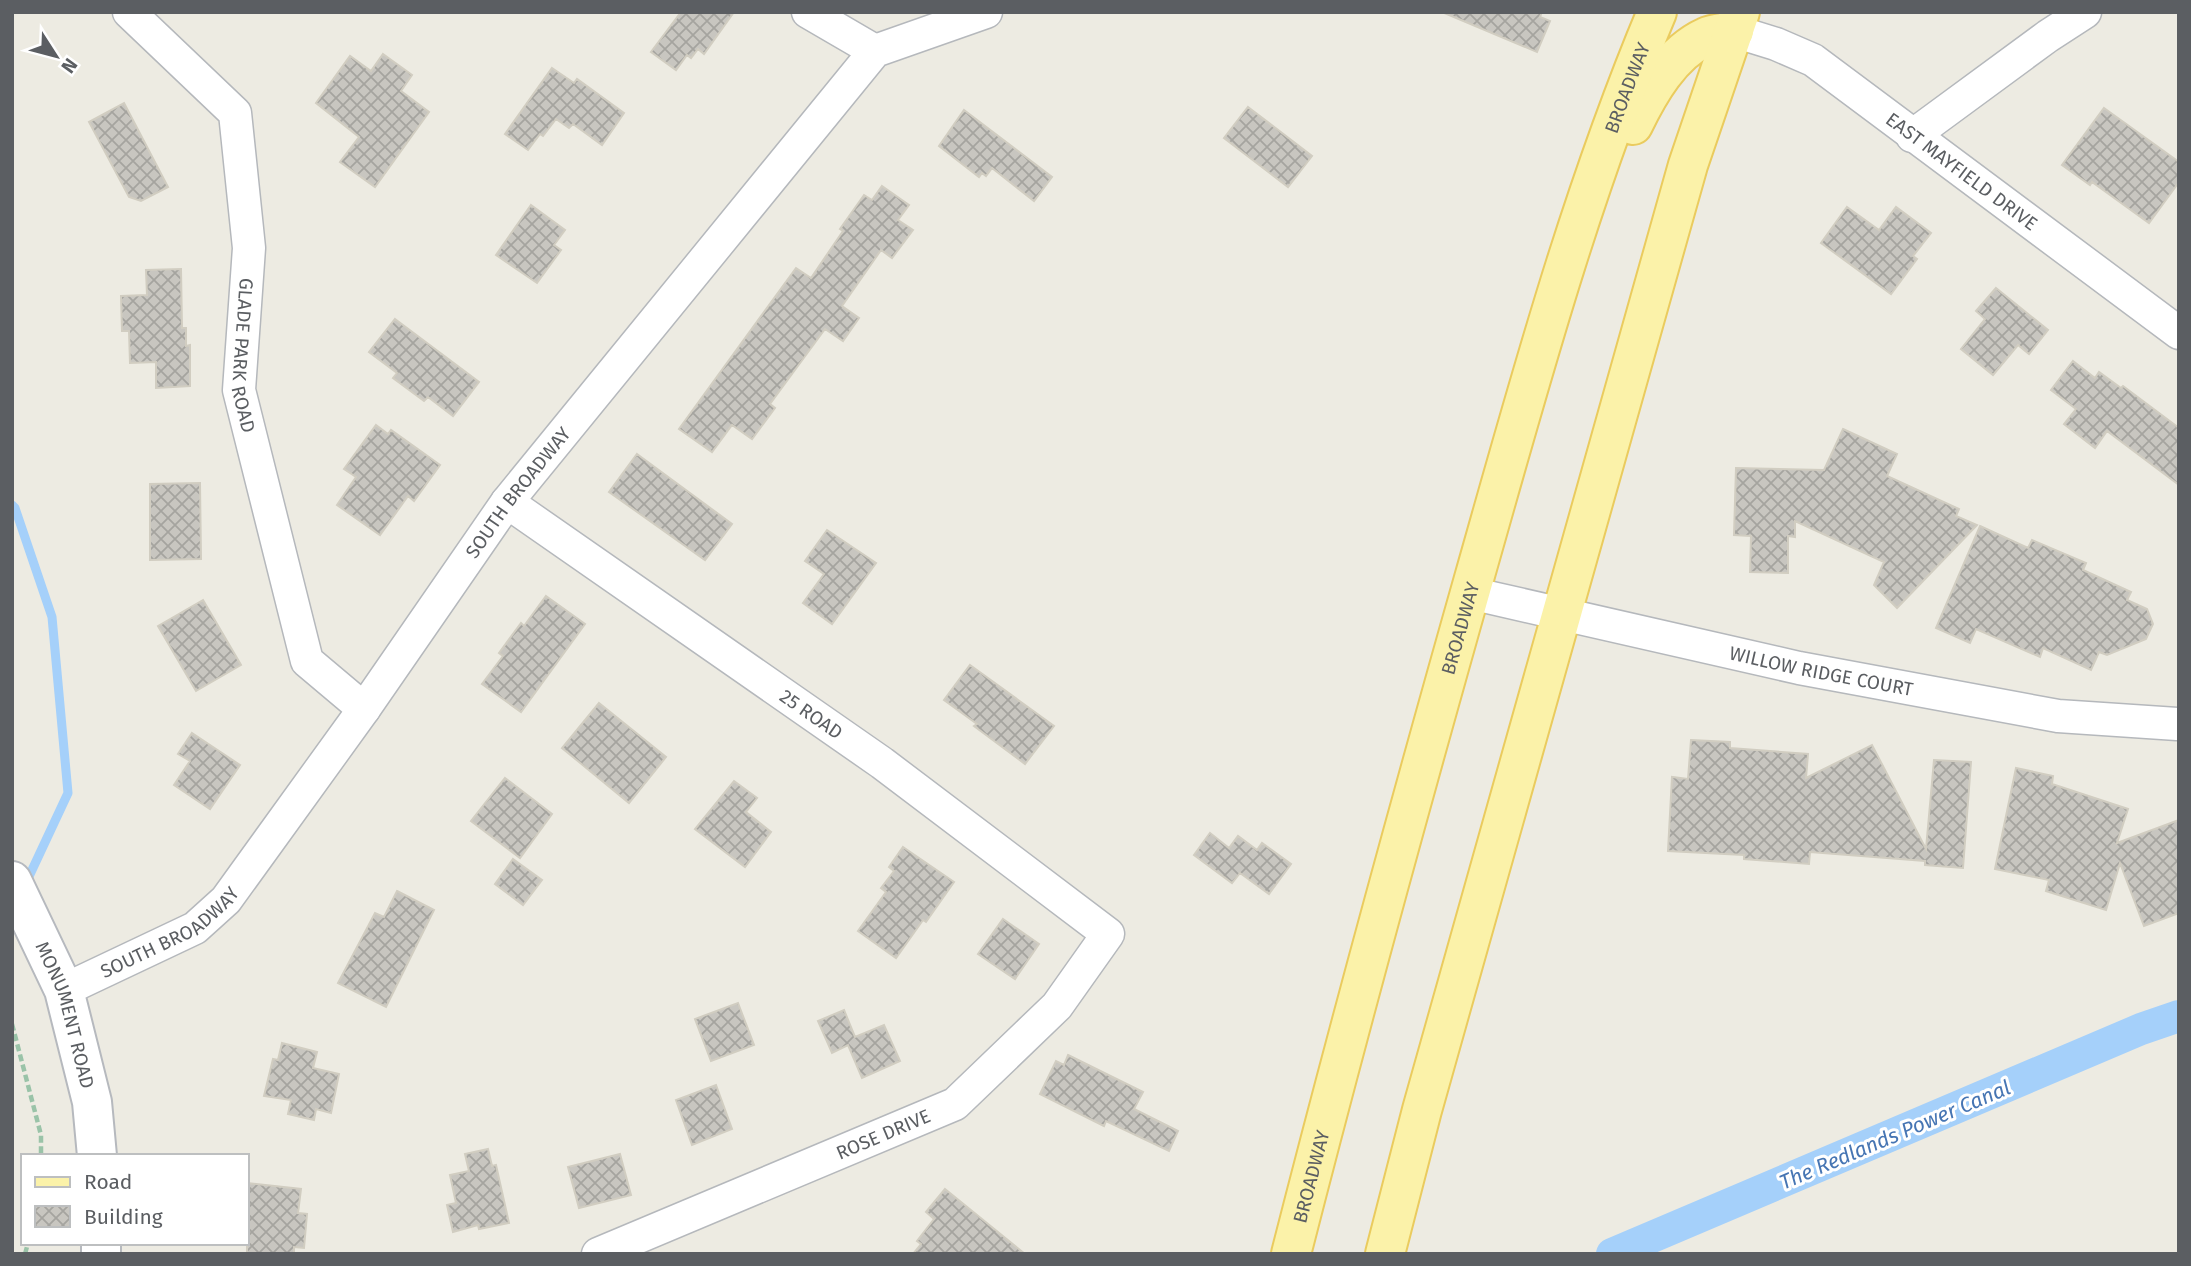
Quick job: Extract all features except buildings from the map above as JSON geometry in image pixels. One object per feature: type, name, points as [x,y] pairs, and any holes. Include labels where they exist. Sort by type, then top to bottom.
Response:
[{"type":"main road","name":"BROADWAY","points":[[1291,1254],[1415,785],[1553,302],[1607,142],[1657,12]]},
{"type":"main road","points":[[1553,302],[1618,154],[1648,95],[1665,71],[1686,50],[1707,36],[1737,22]]},
{"type":"main road","points":[[1385,1254],[1426,1096],[1688,165],[1737,22]]},
{"type":"main road","name":"MONUMENT ROAD","points":[[12,881],[64,990],[92,1102],[97,1154]]},
{"type":"street","name":"GLADE PARK ROAD","points":[[130,12],[234,113],[249,248],[239,390],[307,661],[364,709]]},
{"type":"street","points":[[808,12],[875,51],[986,12]]},
{"type":"street","points":[[1912,136],[2085,12]]},
{"type":"street","name":"EAST MAYFIELD DRIVE","points":[[1737,22],[1776,44],[1813,60],[2179,333]]},
{"type":"street","name":"SOUTH BROADWAY","points":[[64,990],[194,928],[226,900],[364,709],[507,502],[875,51]]},
{"type":"street","name":"25 ROAD","points":[[507,502],[882,762],[1108,934]]},
{"type":"street","name":"WILLOW RIDGE COURT","points":[[1470,593],[1799,668],[2058,716],[2177,724]]},
{"type":"street","name":"ROSE DRIVE","points":[[598,1254],[955,1104],[1057,1006],[1108,934]]},
{"type":"path","points":[[14,1027],[41,1135],[41,1154]]},
{"type":"waterway","points":[[12,505],[52,617],[68,793],[25,885]]},
{"type":"waterway","name":"The Redlands Power Canal","points":[[1612,1254],[2141,1029],[2179,1016]]}]
